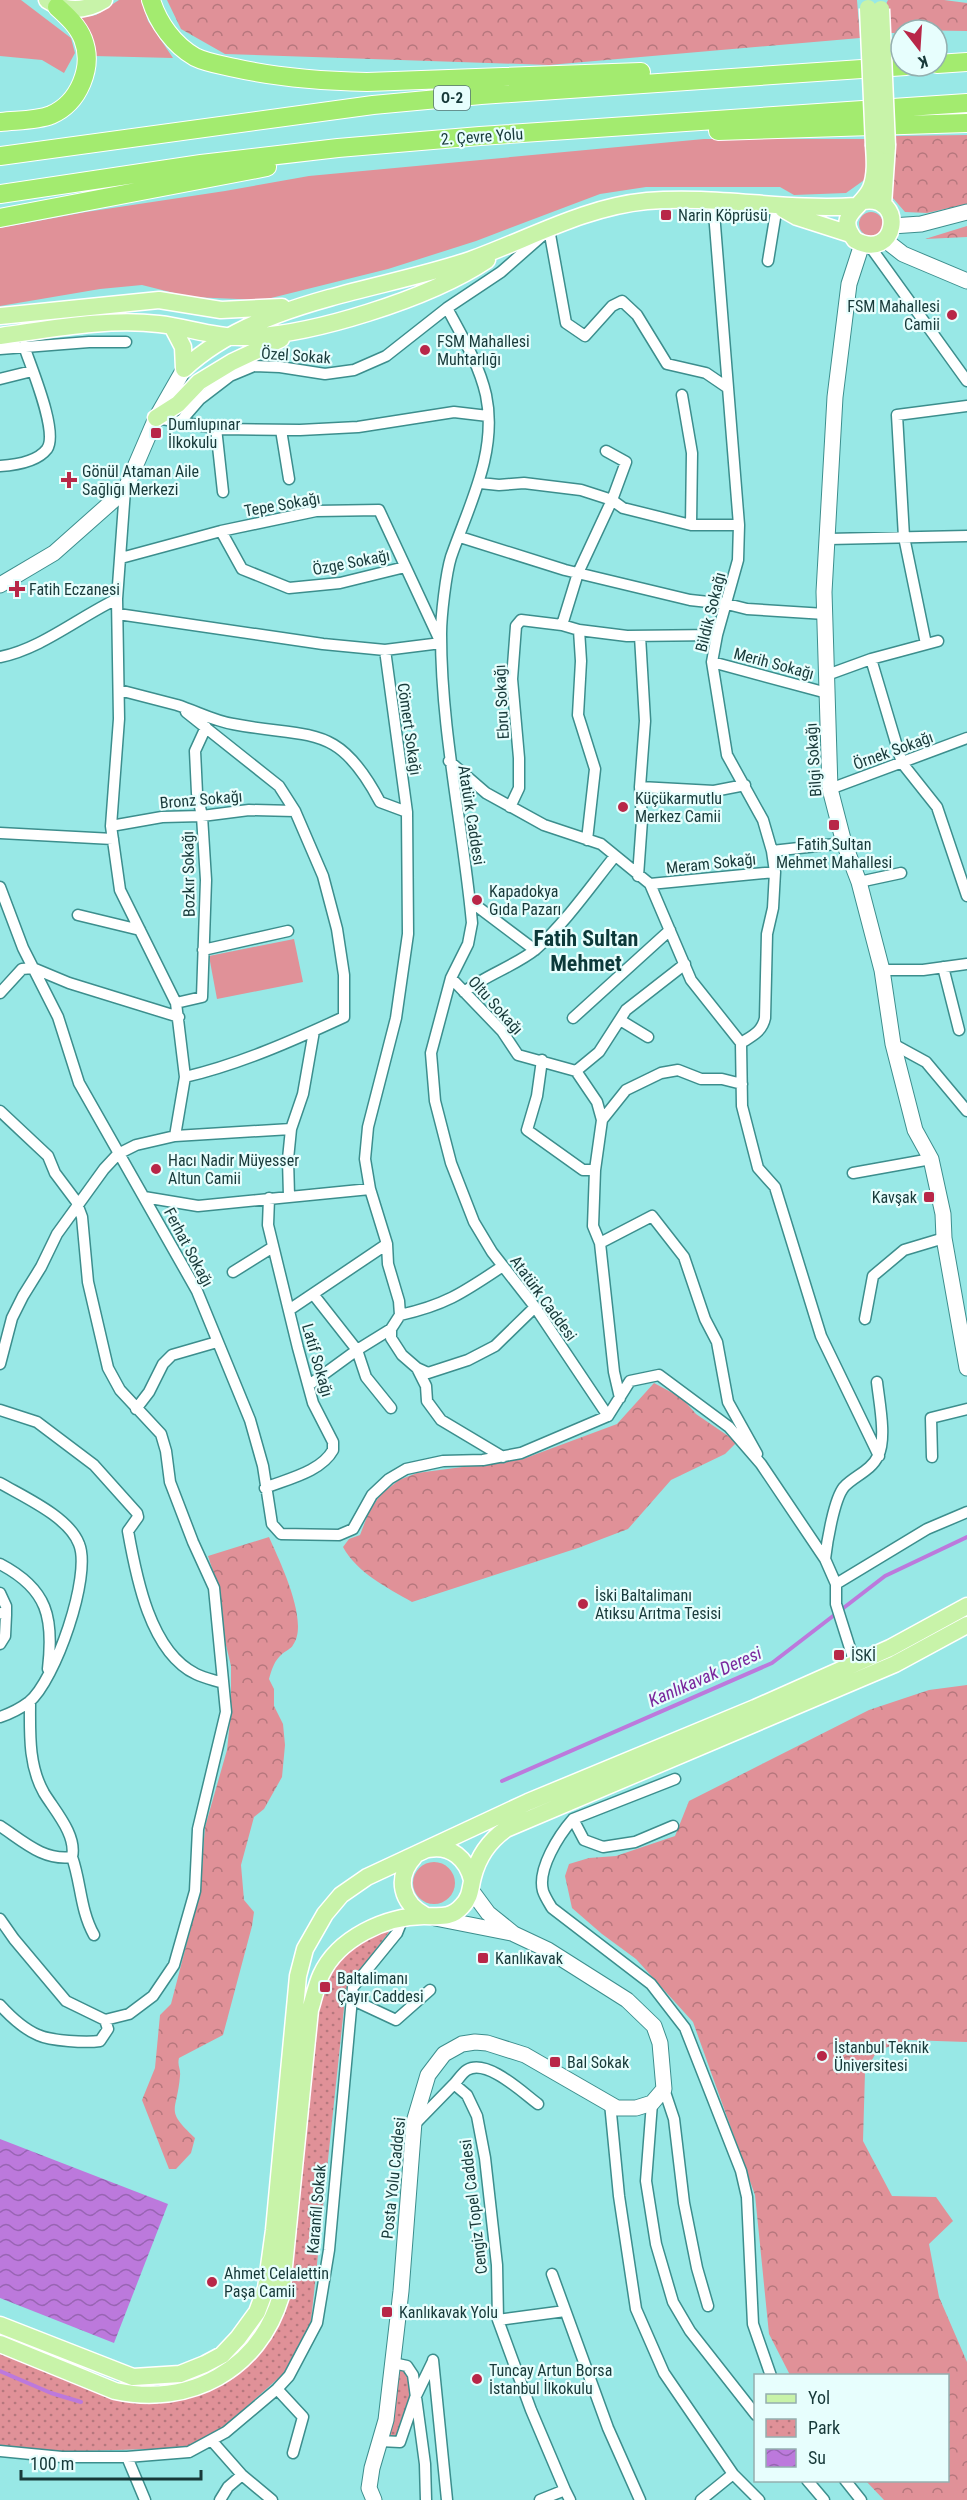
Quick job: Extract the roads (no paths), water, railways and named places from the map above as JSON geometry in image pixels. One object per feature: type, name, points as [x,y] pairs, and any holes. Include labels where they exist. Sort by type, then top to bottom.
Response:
[{"type":"highway","points":[[153,0],[168,34],[195,57],[245,70],[321,81],[470,80],[739,67],[889,65]]},
{"type":"highway","points":[[0,122],[51,115],[64,107],[76,95],[82,83],[86,57],[84,40],[70,18],[52,3]]},
{"type":"highway","points":[[949,63],[967,62]]},
{"type":"highway","name":"O-2","points":[[0,156],[373,105],[493,94],[889,67]]},
{"type":"highway","name":"2. Çevre Yolu","points":[[0,194],[201,164],[338,148],[480,136],[967,103]]},
{"type":"highway","points":[[480,136],[967,123]]},
{"type":"highway","points":[[0,218],[278,165],[338,148]]},
{"type":"main road","points":[[52,3],[75,10],[104,0]]},
{"type":"main road","points":[[875,4],[883,205]]},
{"type":"main road","points":[[872,238],[848,218],[870,189],[881,146]]},
{"type":"main road","points":[[184,369],[206,350],[235,334],[315,303],[468,261],[581,216],[615,206],[648,201],[713,200],[818,208],[869,200],[883,205],[891,214],[872,238]]},
{"type":"main road","points":[[777,206],[797,217],[872,238]]},
{"type":"main road","points":[[156,418],[178,404],[199,382],[270,343],[315,326],[414,297],[465,275],[509,246]]},
{"type":"main road","points":[[0,316],[159,300],[222,310],[254,310],[315,303]]},
{"type":"main road","points":[[222,310],[235,334],[238,353],[232,362]]},
{"type":"main road","points":[[0,336],[59,327],[122,323],[172,326],[235,334],[276,334],[315,326]]},
{"type":"main road","points":[[172,326],[183,347],[184,369]]},
{"type":"main road","points":[[0,2325],[133,2377],[180,2374],[222,2355],[257,2312],[266,2288],[295,2024],[296,1992],[305,1949],[325,1914],[349,1888],[367,1876],[528,1802],[855,1664],[890,1648],[967,1606]]},
{"type":"main road","points":[[0,2344],[115,2391],[133,2395],[185,2392],[209,2382],[237,2365],[261,2340],[274,2314],[284,2279],[310,2010],[321,1974],[338,1952],[360,1934],[403,1918],[445,1917],[462,1907],[476,1865],[486,1848],[506,1829],[895,1664],[967,1625]]},
{"type":"main road","points":[[430,1917],[416,1910],[408,1902],[403,1891],[404,1871],[419,1853],[435,1848],[456,1853],[469,1869],[471,1885]]},
{"type":"street","name":"Bildik Sokağı","points":[[713,200],[739,525],[738,560],[717,635],[712,662],[727,755],[763,820],[775,872],[773,908],[767,934],[764,1026],[759,1032],[741,1043]]},
{"type":"street","points":[[768,261],[777,206]]},
{"type":"street","points":[[872,238],[967,212]]},
{"type":"street","points":[[447,308],[501,272],[549,229]]},
{"type":"street","points":[[549,229],[566,323],[585,336],[612,306],[622,302],[637,315],[667,364],[706,373],[728,388]]},
{"type":"street","points":[[872,238],[967,281]]},
{"type":"street","points":[[872,238],[967,381]]},
{"type":"street","name":"Bilgi Sokağı","points":[[872,238],[849,284],[835,397],[825,614],[830,789],[844,843],[859,882],[882,970],[893,1044],[915,1130],[931,1159],[943,1214],[944,1238],[967,1368]]},
{"type":"street","name":"Atatürk Caddesi","points":[[447,308],[477,365],[486,395],[488,416],[480,483],[451,559],[440,632],[449,761],[472,923],[468,944],[451,978],[431,1053],[435,1101],[458,1186],[474,1222],[492,1252],[535,1307],[608,1416]]},
{"type":"street","name":"Özel Sokak","points":[[180,422],[200,399],[230,376],[254,366],[280,367],[325,374],[354,370],[386,356],[447,308]]},
{"type":"street","points":[[0,349],[126,342]]},
{"type":"street","points":[[0,466],[28,462],[46,449],[50,439],[43,402],[24,346]]},
{"type":"street","points":[[174,1136],[185,1077],[179,1017],[176,1004],[120,891],[111,826],[119,719],[117,599],[125,490],[156,418],[184,369]]},
{"type":"street","points":[[0,379],[32,371]]},
{"type":"street","points":[[682,395],[692,453],[691,525]]},
{"type":"street","points":[[926,644],[904,537],[897,415],[967,406]]},
{"type":"street","points":[[156,418],[216,428],[281,429],[358,427],[454,412],[488,416]]},
{"type":"street","points":[[216,428],[223,492]]},
{"type":"street","points":[[281,429],[289,479]]},
{"type":"street","points":[[562,625],[578,573],[612,501],[626,462],[606,451]]},
{"type":"street","points":[[480,483],[499,485],[524,483],[581,490],[612,501],[623,508],[691,525],[739,525]]},
{"type":"street","points":[[0,585],[54,553],[125,490]]},
{"type":"street","name":"Tepe Sokağı","points":[[120,558],[221,531],[316,511],[378,510],[441,643]]},
{"type":"street","name":"Özge Sokağı","points":[[221,531],[242,569],[289,588],[340,583],[405,567]]},
{"type":"street","points":[[828,539],[967,536]]},
{"type":"street","points":[[460,537],[578,573],[690,600],[727,604],[747,609],[825,614]]},
{"type":"street","points":[[0,657],[18,654],[89,612],[117,599]]},
{"type":"street","points":[[118,614],[323,644],[385,650],[441,643]]},
{"type":"street","name":"Ebru Sokağı","points":[[510,807],[519,788],[519,758],[512,679],[516,626],[521,620],[562,625],[579,630],[640,636],[717,635]]},
{"type":"street","points":[[579,630],[581,661],[578,715],[595,769],[587,840]]},
{"type":"street","points":[[638,876],[642,820],[640,787],[645,721],[640,636]]},
{"type":"street","points":[[827,675],[871,659],[938,641]]},
{"type":"street","name":"Cömert Sokağı","points":[[385,650],[407,813],[408,934],[396,1018],[368,1127],[365,1159],[370,1189],[387,1244],[388,1264],[399,1301],[400,1315]]},
{"type":"street","points":[[871,659],[902,763],[937,807],[967,896]]},
{"type":"street","name":"Merih Sokağı","points":[[712,662],[828,693]]},
{"type":"street","points":[[119,690],[177,705],[231,724],[308,735],[334,743],[349,755],[366,775],[380,802],[407,813]]},
{"type":"street","points":[[177,705],[279,786],[295,811],[323,876],[337,928],[344,975],[344,1017],[211,1071],[185,1077]]},
{"type":"street","name":"Bozkır Sokağı","points":[[176,1004],[202,997],[206,880],[195,752],[206,727]]},
{"type":"street","name":"Örnek Sokağı","points":[[830,789],[967,738]]},
{"type":"street","points":[[449,761],[486,793],[510,807],[544,825],[601,844],[650,885],[692,980],[741,1043],[742,1106],[759,1168],[775,1187],[821,1336],[879,1456]]},
{"type":"street","points":[[640,787],[714,791],[744,785]]},
{"type":"street","name":"Bronz Sokağı","points":[[111,826],[162,817],[202,816],[249,810],[295,811]]},
{"type":"street","points":[[0,833],[113,839]]},
{"type":"street","points":[[772,851],[844,843]]},
{"type":"street","points":[[464,992],[478,981],[535,950],[558,926],[615,856]]},
{"type":"street","name":"Meram Sokağı","points":[[650,885],[775,872]]},
{"type":"street","points":[[859,882],[901,873]]},
{"type":"street","name":"Ferhat Sokağı","points":[[0,887],[23,948],[58,1017],[79,1083],[197,1291],[250,1420],[263,1466],[272,1524],[281,1534],[339,1535],[353,1529],[372,1495],[389,1479],[406,1469],[443,1461],[503,1457]]},
{"type":"street","points":[[470,901],[535,950]]},
{"type":"street","points":[[78,915],[140,930]]},
{"type":"street","points":[[573,1018],[670,930]]},
{"type":"street","points":[[203,950],[288,931]]},
{"type":"street","points":[[620,1398],[610,1340],[600,1243],[593,1226],[595,1170],[602,1120],[597,1102],[576,1071],[599,1052],[626,1010],[685,964]]},
{"type":"street","points":[[882,970],[922,970],[967,964]]},
{"type":"street","points":[[942,967],[959,1030]]},
{"type":"street","points":[[0,993],[22,969],[33,968],[69,983],[179,1017]]},
{"type":"street","name":"Oltu Sokağı","points":[[451,978],[502,1031],[518,1054],[576,1071]]},
{"type":"street","points":[[620,1020],[648,1037]]},
{"type":"street","points":[[289,1196],[291,1129],[303,1094],[314,1031]]},
{"type":"street","points":[[893,1044],[926,1062],[967,1111]]},
{"type":"street","points":[[542,1060],[537,1096],[527,1130],[583,1170],[595,1170]]},
{"type":"street","points":[[602,1120],[626,1090],[661,1073],[678,1070],[701,1079],[723,1079],[742,1084]]},
{"type":"street","points":[[0,1111],[48,1156],[55,1173],[78,1206],[82,1217],[88,1282],[108,1368],[120,1390],[161,1434],[170,1482],[214,1588],[226,1712],[198,1829],[195,1892],[174,1965],[153,1996],[129,2014],[105,2020],[66,2001],[0,1919]]},
{"type":"street","points":[[0,1364],[12,1318],[57,1234],[104,1169],[118,1154],[136,1145],[174,1136],[291,1129]]},
{"type":"street","points":[[853,1173],[931,1159]]},
{"type":"street","points":[[144,1197],[198,1206],[370,1189]]},
{"type":"street","name":"Latif Sokağı","points":[[266,1488],[314,1467],[330,1457],[333,1450],[333,1442],[313,1403],[273,1247],[268,1225],[269,1198]]},
{"type":"street","points":[[600,1243],[652,1216],[684,1257],[705,1319],[717,1342],[728,1402],[751,1440],[761,1464]]},
{"type":"street","points":[[865,1319],[873,1276],[904,1250],[944,1238]]},
{"type":"street","points":[[289,1310],[387,1244]]},
{"type":"street","points":[[233,1272],[273,1247]]},
{"type":"street","points":[[503,1266],[459,1296],[432,1308],[400,1315],[390,1338],[402,1355],[417,1368],[428,1373],[468,1360],[495,1347],[535,1307]]},
{"type":"street","points":[[313,1294],[357,1350],[366,1377],[391,1408]]},
{"type":"street","points":[[309,1385],[357,1350],[392,1329]]},
{"type":"street","points":[[136,1409],[149,1392],[163,1364],[172,1355],[217,1342]]},
{"type":"street","points":[[417,1368],[426,1386],[427,1401],[441,1420],[503,1457],[521,1453],[608,1416],[630,1381],[659,1375],[729,1427],[761,1464],[825,1559],[836,1584],[836,1604],[855,1664]]},
{"type":"street","points":[[825,1559],[830,1526],[843,1487],[862,1475],[879,1456],[882,1436],[877,1382]]},
{"type":"street","points":[[932,1456],[931,1418],[967,1409]]},
{"type":"street","points":[[0,1410],[37,1422],[94,1465],[137,1513],[138,1517],[128,1531],[137,1583],[153,1625],[178,1662],[196,1674],[223,1683]]},
{"type":"street","points":[[0,1483],[45,1509],[66,1525],[79,1543],[83,1562],[63,1646],[46,1678],[30,1701],[0,1716]]},
{"type":"street","points":[[836,1584],[927,1529],[967,1512]]},
{"type":"street","points":[[0,1564],[36,1590],[43,1601],[49,1617],[51,1642],[46,1678]]},
{"type":"street","points":[[0,1593],[6,1606],[3,1614],[5,1635],[0,1644]]},
{"type":"street","points":[[30,1701],[30,1748],[35,1768],[43,1791],[65,1827],[74,1849],[72,1857],[78,1875],[83,1906],[94,1935]]},
{"type":"street","points":[[675,1779],[573,1819],[561,1833],[551,1851],[545,1869],[543,1891],[552,1908],[651,1984],[685,2028],[737,2161],[747,2198],[753,2324],[770,2374]]},
{"type":"street","points":[[573,1819],[584,1840],[603,1847],[635,1842],[674,1827]]},
{"type":"street","points":[[0,1826],[43,1855],[59,1859],[72,1857]]},
{"type":"street","points":[[471,1885],[488,1913],[514,1934],[548,1950],[627,2000],[654,2026],[660,2043],[664,2090],[674,2119],[684,2203],[697,2268],[708,2306]]},
{"type":"street","points":[[430,1917],[514,1934]]},
{"type":"street","name":"Karanfil Sokak","points":[[0,2451],[41,2457],[127,2457],[189,2452],[226,2432],[277,2390],[296,2365],[317,2323],[329,2250],[334,2175],[353,1987],[397,1933],[403,1918]]},
{"type":"street","points":[[351,1999],[396,2020],[430,1990]]},
{"type":"street","points":[[0,2005],[8,2014],[39,2036],[89,2042],[100,2041],[108,2029],[105,2020]]},
{"type":"street","name":"Posta Yolu Caddesi","points":[[374,2500],[369,2488],[386,2420],[414,2125],[428,2075],[444,2054],[462,2044],[487,2043],[525,2055],[617,2108],[636,2108],[652,2103]]},
{"type":"street","points":[[414,2125],[466,2070],[475,2067],[491,2070],[538,2104]]},
{"type":"street","name":"Cengiz Topel Caddesi","points":[[454,2084],[467,2095],[477,2116],[485,2158],[496,2265],[498,2320],[531,2410],[568,2495]]},
{"type":"street","points":[[664,2090],[652,2103],[646,2181],[656,2244],[673,2302],[690,2331],[754,2412]]},
{"type":"street","points":[[610,2103],[619,2196],[636,2309],[664,2373],[734,2474],[759,2500]]},
{"type":"street","points":[[552,2274],[608,2428],[640,2500]]},
{"type":"street","points":[[498,2320],[565,2311]]},
{"type":"street","points":[[380,2440],[400,2442],[415,2398],[434,2361],[442,2433],[444,2488],[447,2500]]},
{"type":"street","points":[[393,2363],[407,2366],[413,2375],[425,2464],[426,2500]]},
{"type":"street","points":[[277,2390],[303,2417],[293,2453]]},
{"type":"street","points":[[212,2441],[242,2475],[272,2500]]},
{"type":"street","points":[[127,2457],[145,2500]]},
{"type":"street","points":[[701,2500],[734,2474]]},
{"type":"street","points":[[220,2500],[228,2487],[242,2475]]},
{"type":"street","points":[[808,2482],[824,2500]]},
{"type":"street","points":[[847,2482],[861,2500]]},
{"type":"street","points":[[436,2500],[444,2488]]},
{"type":"street","points":[[540,2500],[568,2495]]},
{"type":"water","points":[[0,2139],[168,2204],[114,2343],[0,2298]]},
{"type":"waterway","name":"Kanlıkavak Deresi","points":[[502,1781],[772,1663],[885,1576],[967,1537]]},
{"type":"waterway","name":"Kanlıkavak Deresi","points":[[0,2371],[51,2393],[81,2402]]},
{"type":"place","name":"Narin Köprüsü","points":[[666,215]]},
{"type":"place","name":"FSM Mahallesi Camii","points":[[952,315]]},
{"type":"place","name":"FSM Mahallesi Muhtarlığı","points":[[425,350]]},
{"type":"place","name":"Dumlupınar İlkokulu","points":[[156,433]]},
{"type":"place","name":"Gönül Ataman Aile Sağlığı Merkezi","points":[[69,480]]},
{"type":"place","name":"Fatih Eczanesi","points":[[17,589]]},
{"type":"place","name":"Küçükarmutlu Merkez Camii","points":[[623,807]]},
{"type":"place","name":"Fatih Sultan Mehmet Mahallesi","points":[[834,825]]},
{"type":"place","name":"Kapadokya Gıda Pazarı","points":[[477,900]]},
{"type":"place","name":"Hacı Nadir Müyesser Altun Camii","points":[[156,1169]]},
{"type":"place","name":"Kavşak","points":[[929,1197]]},
{"type":"place","name":"İski Baltalimanı Atıksu Arıtma Tesisi","points":[[583,1604]]},
{"type":"place","name":"İSKİ","points":[[839,1655]]},
{"type":"place","name":"Kanlıkavak","points":[[483,1958]]},
{"type":"place","name":"Baltalimanı Çayır Caddesi","points":[[325,1987]]},
{"type":"place","name":"İstanbul Teknik Üniversitesi","points":[[822,2056]]},
{"type":"place","name":"Bal Sokak","points":[[555,2062]]},
{"type":"place","name":"Ahmet Celalettin Paşa Camii","points":[[212,2282]]},
{"type":"place","name":"Kanlıkavak Yolu","points":[[387,2312]]},
{"type":"place","name":"Tuncay Artun Borsa İstanbul İlkokulu","points":[[477,2379]]},
{"type":"district","name":"Fatih Sultan Mehmet","points":[[586,950]]}]
